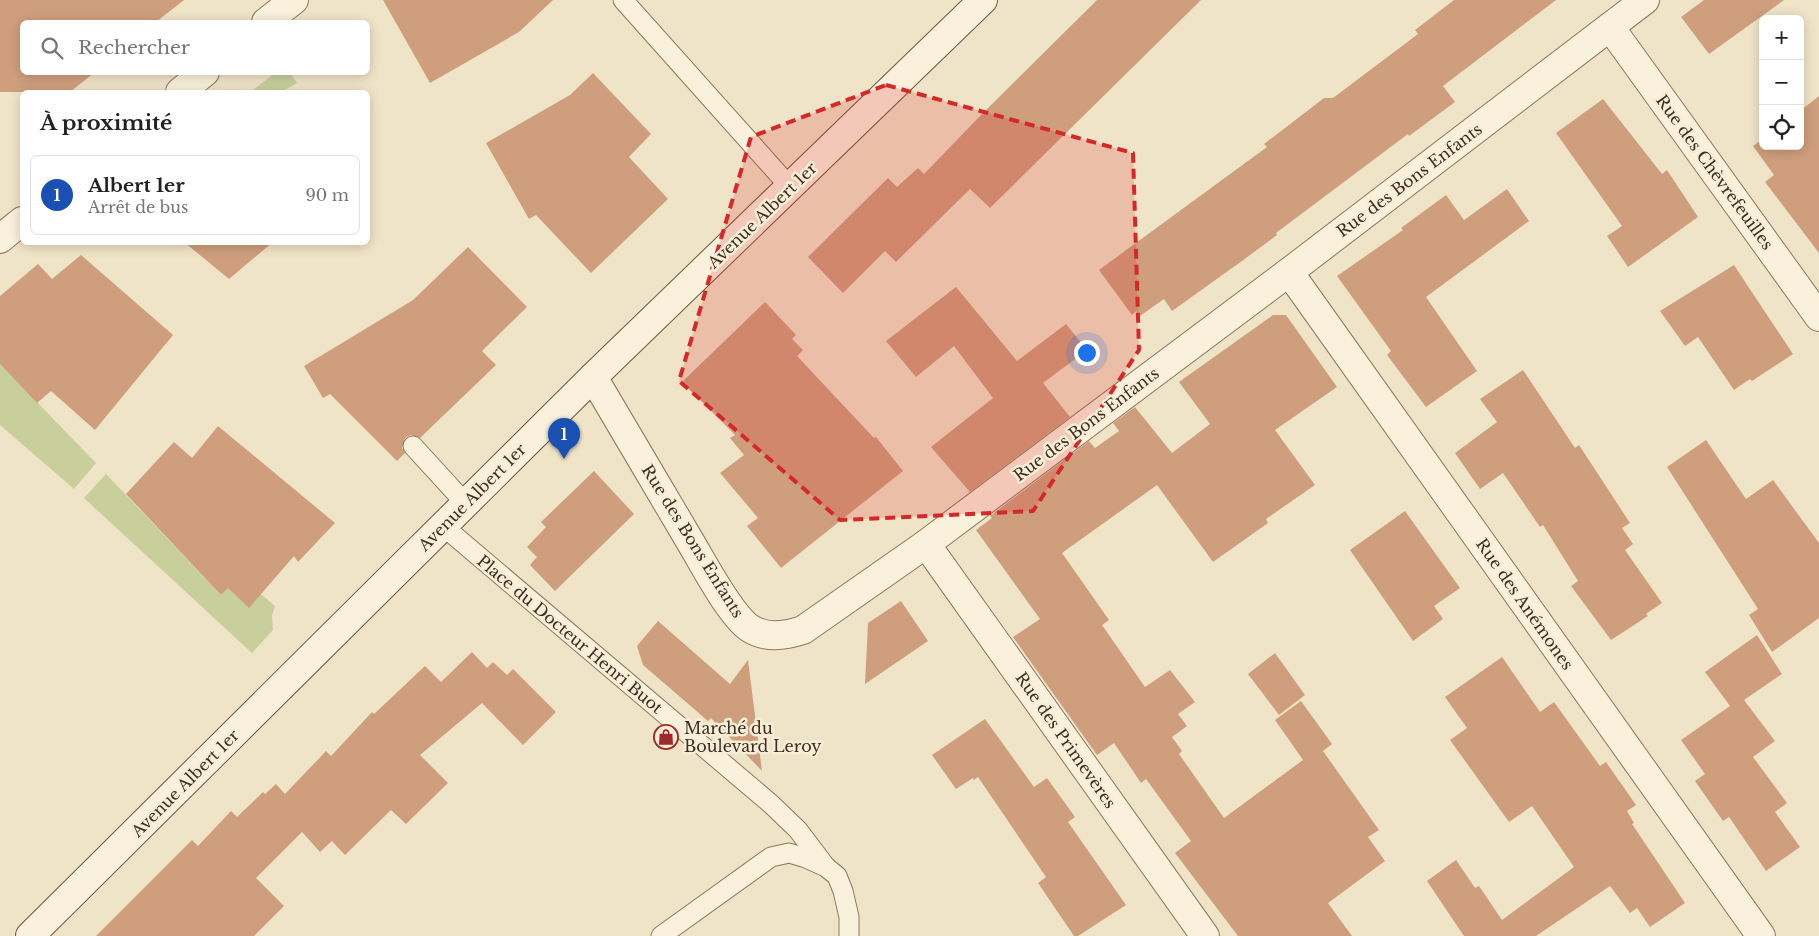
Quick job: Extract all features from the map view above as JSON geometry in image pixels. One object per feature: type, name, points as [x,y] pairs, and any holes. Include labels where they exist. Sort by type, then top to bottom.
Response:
[{"type":"street","points":[[269,20],[294,0]]},
{"type":"street","name":"Avenue Albert 1er","points":[[30,936],[593,377],[983,0]]},
{"type":"street","name":"Rue des Bons Enfants","points":[[593,377],[734,613],[748,627],[767,635],[783,636],[803,630],[926,544],[1289,272],[1645,0]]},
{"type":"street","name":"Rue des Chèvrefeuilles","points":[[1610,27],[1819,317]]},
{"type":"street","points":[[182,90],[201,75]]},
{"type":"street","points":[[0,239],[20,222]]},
{"type":"street","name":"Rue des Anémones","points":[[1289,272],[1761,936]]},
{"type":"street","name":"Rue des Primevères","points":[[926,544],[1206,936]]},
{"type":"lane","points":[[624,0],[790,187]]},
{"type":"lane","points":[[412,446],[466,504]]},
{"type":"lane","name":"Place du Docteur Henri Buot","points":[[443,526],[771,804],[798,830],[826,868]]},
{"type":"lane","name":"Place du Docteur Henri Buot","points":[[660,936],[771,856],[789,853],[806,858],[837,876],[843,891],[849,917],[850,936]]},
{"type":"highlighted area","points":[[886,85],[1133,153],[1139,350],[1033,511],[840,520],[679,381],[751,137]]},
{"type":"green space","points":[[272,75],[291,75],[297,83],[285,90],[253,90]]},
{"type":"green space","points":[[0,364],[96,463],[74,489],[0,425]]},
{"type":"green space","points":[[106,474],[221,595],[228,588],[261,594],[275,606],[272,616],[273,630],[252,653],[84,498]]},
{"type":"building","points":[[0,0],[184,0],[159,20],[20,20],[20,75],[91,75],[72,90],[0,92]]},
{"type":"building","points":[[383,0],[553,0],[519,32],[430,83]]},
{"type":"building","points":[[1097,0],[1201,0],[990,208],[970,189],[896,262],[885,251],[843,293],[808,257],[888,178],[897,187],[918,168],[924,174]]},
{"type":"building","points":[[1454,0],[1556,0],[1443,86],[1455,102],[1409,136],[1408,134],[1276,233],[1277,235],[1172,311],[1164,299],[1140,316],[1136,311],[1132,315],[1099,270],[1267,147],[1264,144],[1324,98],[1333,98],[1418,34],[1415,30]]},
{"type":"building","points":[[1704,0],[1784,0],[1763,15],[1759,15],[1759,18],[1709,54],[1681,17]]},
{"type":"building","points":[[593,73],[651,134],[629,157],[668,199],[591,273],[536,215],[529,219],[486,143],[570,95]]},
{"type":"building","points":[[1819,96],[1819,253],[1765,182],[1774,175],[1753,146],[1759,142],[1759,150],[1804,150],[1804,108]]},
{"type":"building","points":[[1603,99],[1662,174],[1667,170],[1698,217],[1628,267],[1607,236],[1622,226],[1556,133]]},
{"type":"building","points":[[1507,189],[1529,221],[1426,297],[1477,371],[1426,407],[1387,355],[1391,351],[1337,276],[1403,230],[1401,228],[1446,195],[1464,220]]},
{"type":"building","points":[[188,245],[269,245],[229,279]]},
{"type":"building","points":[[468,247],[527,307],[482,351],[496,365],[420,438],[411,435],[405,438],[402,448],[405,453],[397,461],[330,394],[323,398],[304,366],[413,300]]},
{"type":"building","points":[[81,255],[173,335],[95,430],[51,391],[37,403],[0,364],[0,296],[38,264],[52,279]]},
{"type":"building","points":[[1734,265],[1793,354],[1752,381],[1750,379],[1734,390],[1698,337],[1685,346],[1660,311]]},
{"type":"building","points":[[956,287],[1017,361],[1066,324],[1087,350],[1043,383],[1070,417],[970,492],[931,447],[993,398],[954,346],[916,377],[886,341]]},
{"type":"building","points":[[765,302],[796,335],[792,339],[803,350],[797,356],[874,438],[876,437],[903,471],[781,568],[747,526],[758,518],[720,473],[744,455],[730,438],[735,435],[682,382]]},
{"type":"building","points":[[1273,315],[1286,315],[1337,387],[1275,430],[1315,485],[1266,519],[1268,523],[1213,562],[1157,485],[1062,553],[1109,620],[1102,625],[1145,687],[1170,670],[1195,702],[1178,714],[1187,726],[1172,737],[1182,751],[1179,754],[1224,818],[1303,760],[1275,720],[1301,701],[1332,744],[1323,751],[1379,830],[1368,837],[1385,861],[1328,903],[1352,936],[1238,936],[1175,853],[1191,841],[1146,779],[1141,783],[1114,743],[1097,755],[1013,637],[1040,619],[976,530],[992,518],[990,516],[1089,441],[1095,448],[1119,431],[1113,423],[1135,407],[1172,453],[1210,424],[1179,382]]},
{"type":"building","points":[[1523,370],[1575,448],[1579,445],[1630,523],[1622,528],[1633,544],[1625,550],[1662,603],[1646,614],[1648,616],[1611,640],[1571,586],[1578,581],[1543,525],[1540,527],[1503,473],[1480,489],[1455,453],[1497,422],[1480,399]]},
{"type":"building","points":[[218,426],[335,523],[298,562],[294,556],[249,608],[228,588],[221,595],[126,494],[174,442],[192,458]]},
{"type":"building","points":[[1706,440],[1746,499],[1773,480],[1819,543],[1819,618],[1772,652],[1749,615],[1758,609],[1667,467]]},
{"type":"building","points":[[594,471],[634,514],[555,591],[530,565],[537,557],[527,547],[546,527],[541,522]]},
{"type":"building","points":[[1405,511],[1460,588],[1434,606],[1443,619],[1413,641],[1350,550]]},
{"type":"building","points":[[901,601],[928,641],[865,684],[868,623]]},
{"type":"building","points":[[658,621],[730,684],[748,660],[762,771],[711,718],[708,721],[643,665],[637,646]]},
{"type":"building","points":[[1757,635],[1782,674],[1744,700],[1775,741],[1753,757],[1787,803],[1775,812],[1800,847],[1766,871],[1729,817],[1723,821],[1695,781],[1705,774],[1681,740],[1730,706],[1705,672]]},
{"type":"building","points":[[472,652],[487,668],[493,662],[507,675],[513,669],[556,712],[523,745],[482,703],[420,755],[448,783],[406,824],[391,810],[345,855],[332,841],[320,852],[302,832],[256,878],[284,906],[254,936],[96,936],[192,840],[198,846],[231,811],[237,817],[263,792],[265,794],[276,784],[285,794],[326,751],[331,756],[372,712],[374,714],[425,666],[441,682]]},
{"type":"building","points":[[1275,653],[1305,695],[1279,715],[1248,674]]},
{"type":"building","points":[[1502,657],[1540,712],[1554,702],[1600,766],[1606,762],[1636,805],[1627,811],[1634,823],[1632,824],[1685,903],[1650,927],[1637,908],[1630,913],[1610,886],[1536,936],[1464,936],[1427,881],[1456,860],[1475,888],[1479,886],[1502,920],[1574,867],[1532,806],[1509,822],[1450,740],[1467,728],[1445,697]]},
{"type":"building","points":[[985,719],[1034,787],[1047,778],[1075,817],[1068,822],[1126,905],[1078,936],[1074,936],[1038,883],[1046,877],[978,777],[974,780],[973,778],[956,789],[932,755]]},
{"type":"place","name":"Albert 1er","points":[[564,459]]},
{"type":"place","name":"Marché du Boulevard Leroy","points":[[666,737]]}]
